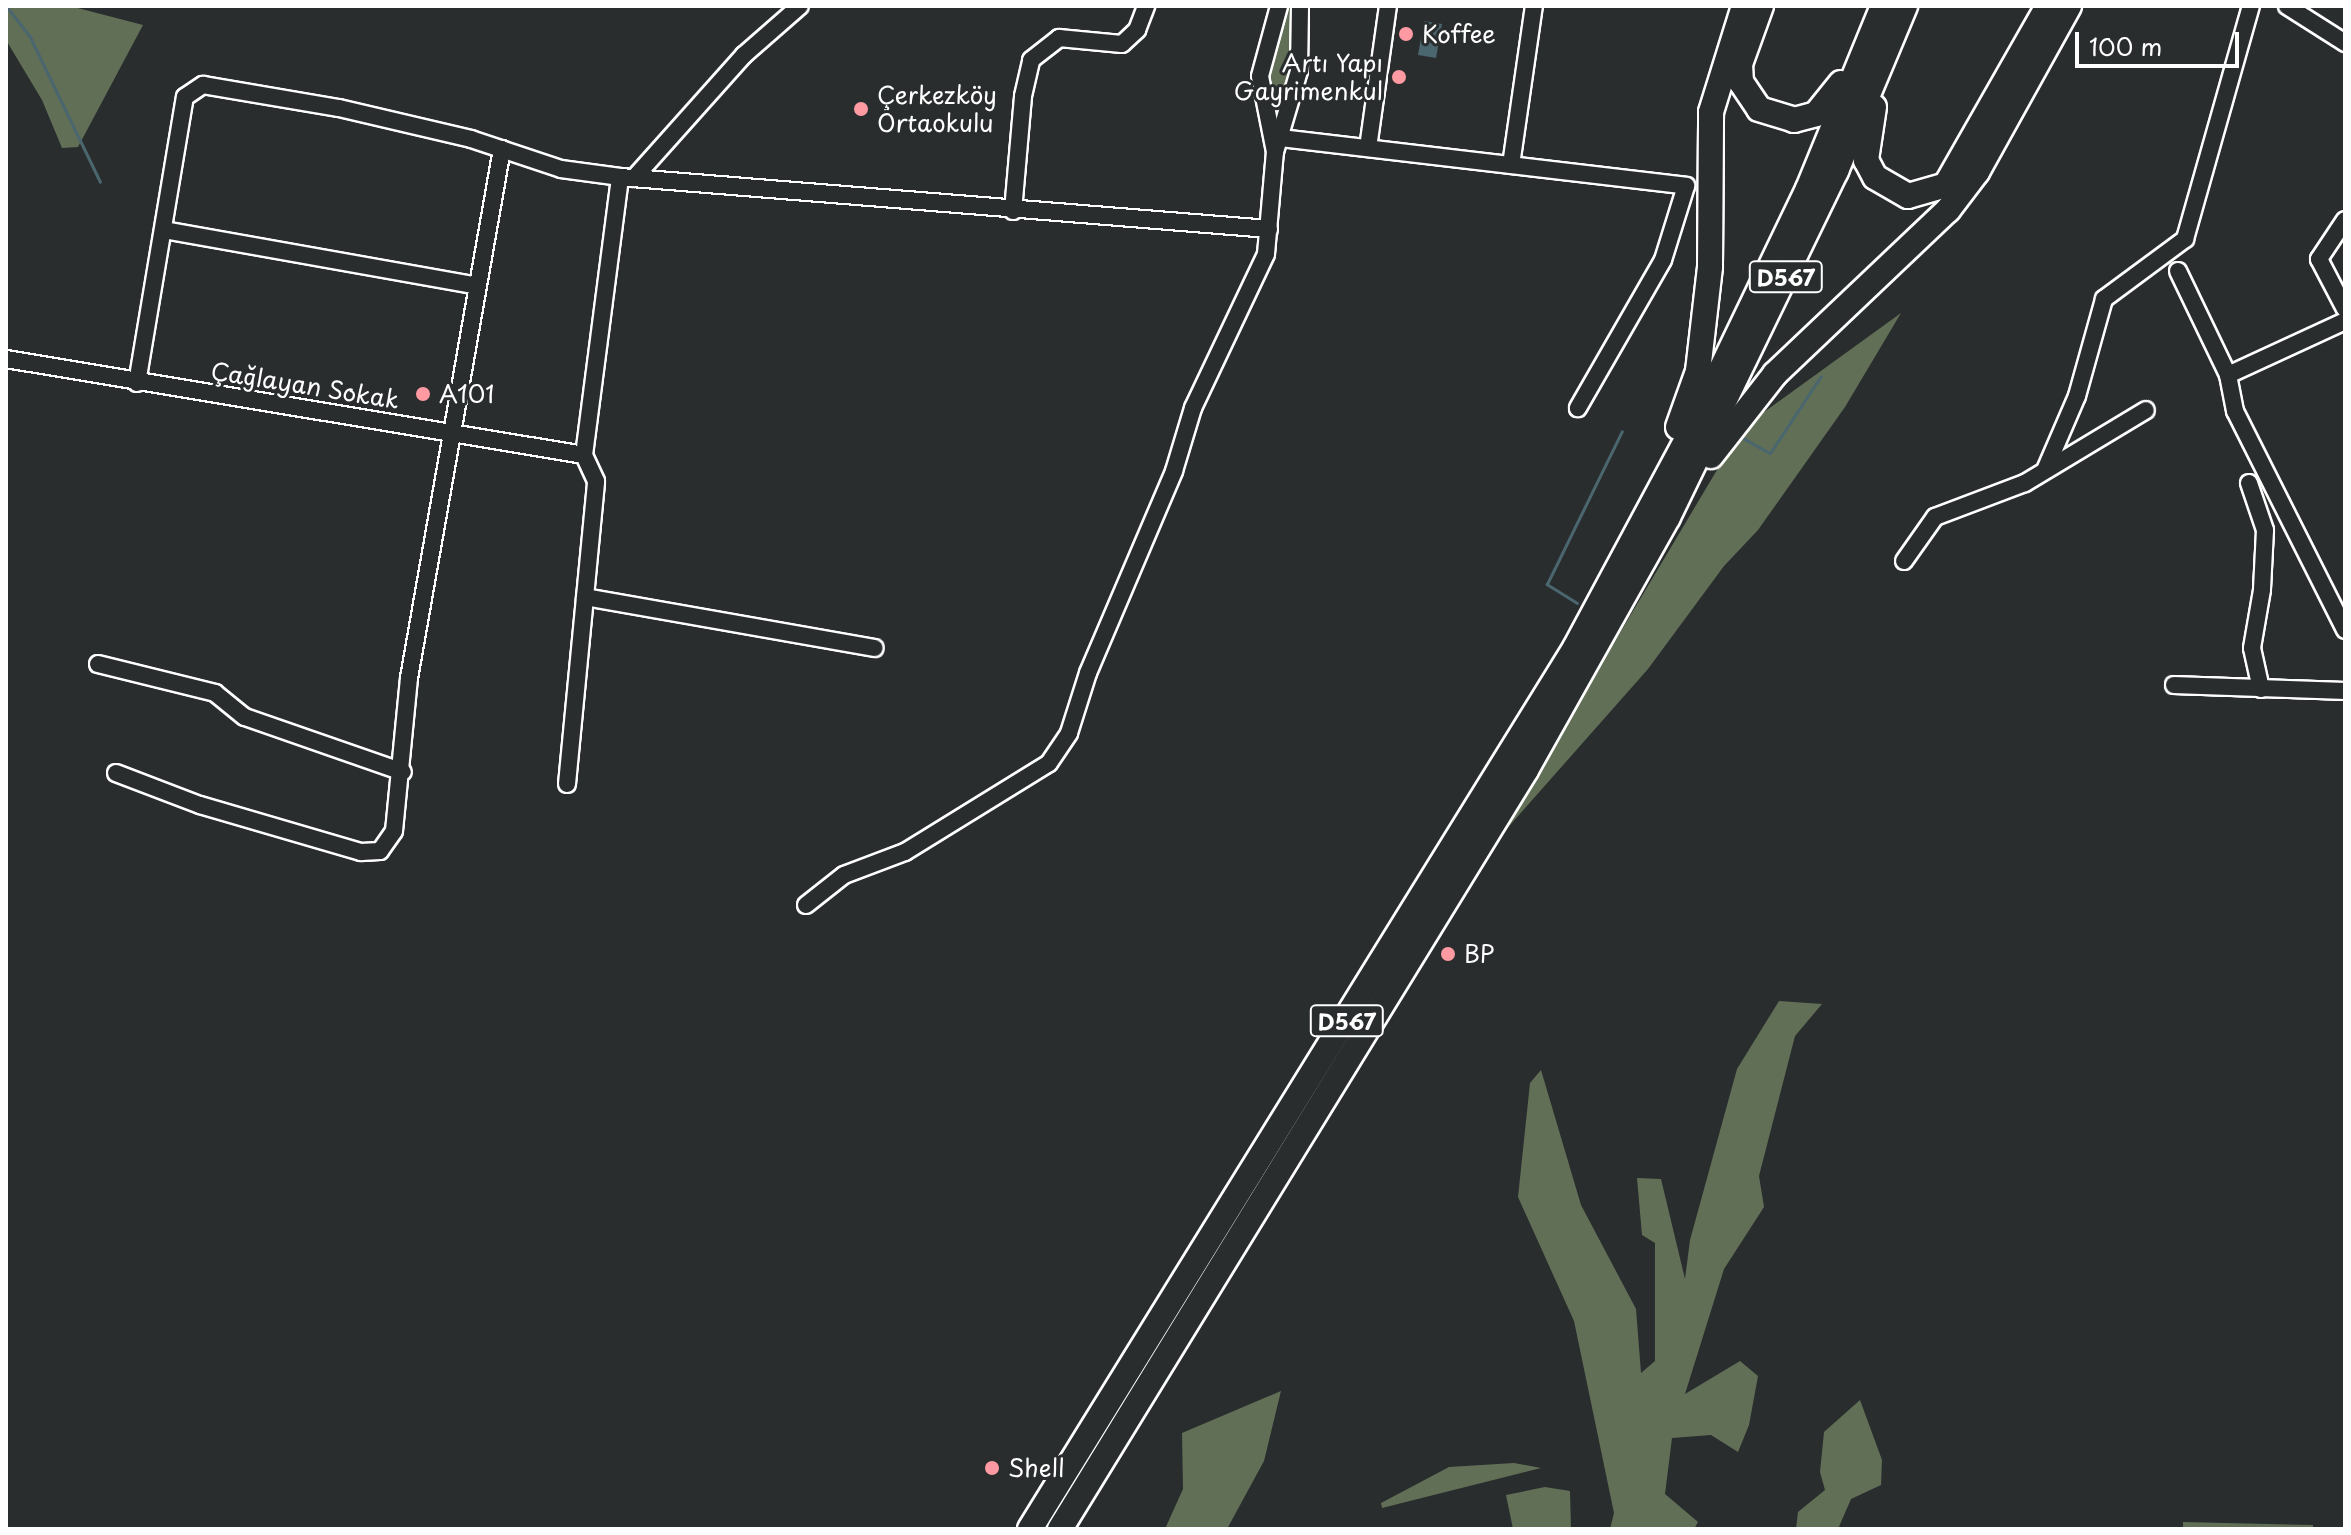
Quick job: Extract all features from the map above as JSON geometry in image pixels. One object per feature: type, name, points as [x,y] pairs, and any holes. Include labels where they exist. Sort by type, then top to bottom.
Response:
[{"type":"highway","points":[[1658,511],[1698,371],[1710,267],[1711,112],[1744,6]]},
{"type":"highway","points":[[1761,6],[1740,64],[1741,82],[1759,109],[1772,117],[1794,120],[1816,114],[1830,102],[1884,22]]},
{"type":"highway","name":"D567","points":[[1060,1529],[1526,770],[1658,511],[1804,238],[1884,22],[1905,6]]},
{"type":"highway","points":[[1884,22],[1866,160],[1875,177],[1908,196],[1929,193],[1946,185],[2048,6]]},
{"type":"highway","points":[[1658,511],[1775,374],[1948,210],[1977,172],[2069,6]]},
{"type":"highway","name":"D567","points":[[1030,1529],[1505,768],[1658,511]]},
{"type":"street","points":[[567,784],[596,481],[584,455],[616,205],[627,178],[744,55],[800,6]]},
{"type":"street","points":[[1013,211],[1023,96],[1031,60],[1059,38],[1122,44],[1137,30],[1146,6]]},
{"type":"street","points":[[1277,145],[1260,76],[1279,6]]},
{"type":"street","points":[[806,905],[844,875],[905,852],[1049,763],[1069,733],[1088,673],[1174,471],[1193,408],[1266,254],[1277,145],[1299,71],[1300,6]]},
{"type":"street","points":[[1368,148],[1388,6]]},
{"type":"street","points":[[1511,165],[1534,6]]},
{"type":"street","points":[[2046,468],[2077,396],[2104,299],[2185,239],[2251,6]]},
{"type":"street","points":[[2287,6],[2345,43]]},
{"type":"street","points":[[137,383],[185,97],[203,85],[339,108],[502,149],[561,169],[627,178],[778,197],[1269,229]]},
{"type":"street","points":[[1277,145],[1368,148],[1686,186],[1663,260],[1578,408]]},
{"type":"street","points":[[116,773],[200,805],[361,852],[380,851],[394,831],[403,772],[409,678],[448,434],[502,149]]},
{"type":"street","points":[[2345,220],[2319,259],[2345,309]]},
{"type":"street","points":[[164,230],[477,286]]},
{"type":"street","points":[[2178,271],[2228,375],[2235,411],[2345,630]]},
{"type":"street","points":[[2228,375],[2345,321]]},
{"type":"street","name":"Çağlayan Sokak","points":[[6,359],[584,455]]},
{"type":"street","points":[[1904,561],[1935,517],[2025,483],[2146,410]]},
{"type":"street","points":[[2249,483],[2265,530],[2262,590],[2252,648],[2261,689]]},
{"type":"street","points":[[585,597],[875,648]]},
{"type":"street","points":[[98,664],[215,693],[245,717],[403,772]]},
{"type":"street","points":[[2174,685],[2345,691]]},
{"type":"green space","points":[[6,6],[70,6],[143,25],[78,147],[62,148],[42,100],[6,40]]},
{"type":"green space","points":[[1283,6],[1297,6],[1295,79],[1273,143],[1264,71]]},
{"type":"green space","points":[[1901,313],[1845,407],[1758,530],[1724,566],[1648,669],[1496,841],[1742,428]]},
{"type":"green space","points":[[1779,1001],[1822,1004],[1795,1036],[1759,1176],[1764,1207],[1724,1269],[1685,1394],[1740,1361],[1758,1376],[1749,1425],[1738,1452],[1711,1435],[1672,1438],[1665,1494],[1698,1522],[1694,1529],[1610,1529],[1614,1513],[1574,1321],[1518,1197],[1530,1083],[1541,1070],[1581,1205],[1636,1309],[1641,1373],[1655,1361],[1655,1243],[1642,1235],[1637,1178],[1661,1179],[1685,1279],[1690,1240],[1737,1069]]},
{"type":"green space","points":[[1281,1391],[1264,1461],[1227,1529],[1165,1529],[1183,1489],[1182,1433]]},
{"type":"green space","points":[[1860,1400],[1882,1460],[1881,1485],[1851,1499],[1838,1529],[1796,1529],[1798,1512],[1825,1490],[1820,1472],[1824,1432]]},
{"type":"green space","points":[[1514,1463],[1541,1468],[1382,1508],[1381,1503],[1449,1467]]},
{"type":"green space","points":[[1545,1487],[1570,1491],[1571,1529],[1513,1529],[1506,1495]]},
{"type":"green space","points":[[2183,1522],[2313,1525],[2313,1529],[2183,1529]]},
{"type":"water","points":[[1424,21],[1442,24],[1436,58],[1418,55]]},
{"type":"waterway","points":[[6,6],[29,35],[100,182]]},
{"type":"waterway","points":[[1739,436],[1770,453],[1821,376]]},
{"type":"waterway","points":[[1577,603],[1547,584],[1622,431]]},
{"type":"place","name":"Koffee","points":[[1406,34]]},
{"type":"place","name":"Artı Yapı Gayrimenkul","points":[[1399,77]]},
{"type":"place","name":"Çerkezköy Ortaokulu","points":[[861,109]]},
{"type":"place","name":"A101","points":[[423,394]]},
{"type":"place","name":"BP","points":[[1448,954]]},
{"type":"place","name":"Shell","points":[[992,1468]]}]
